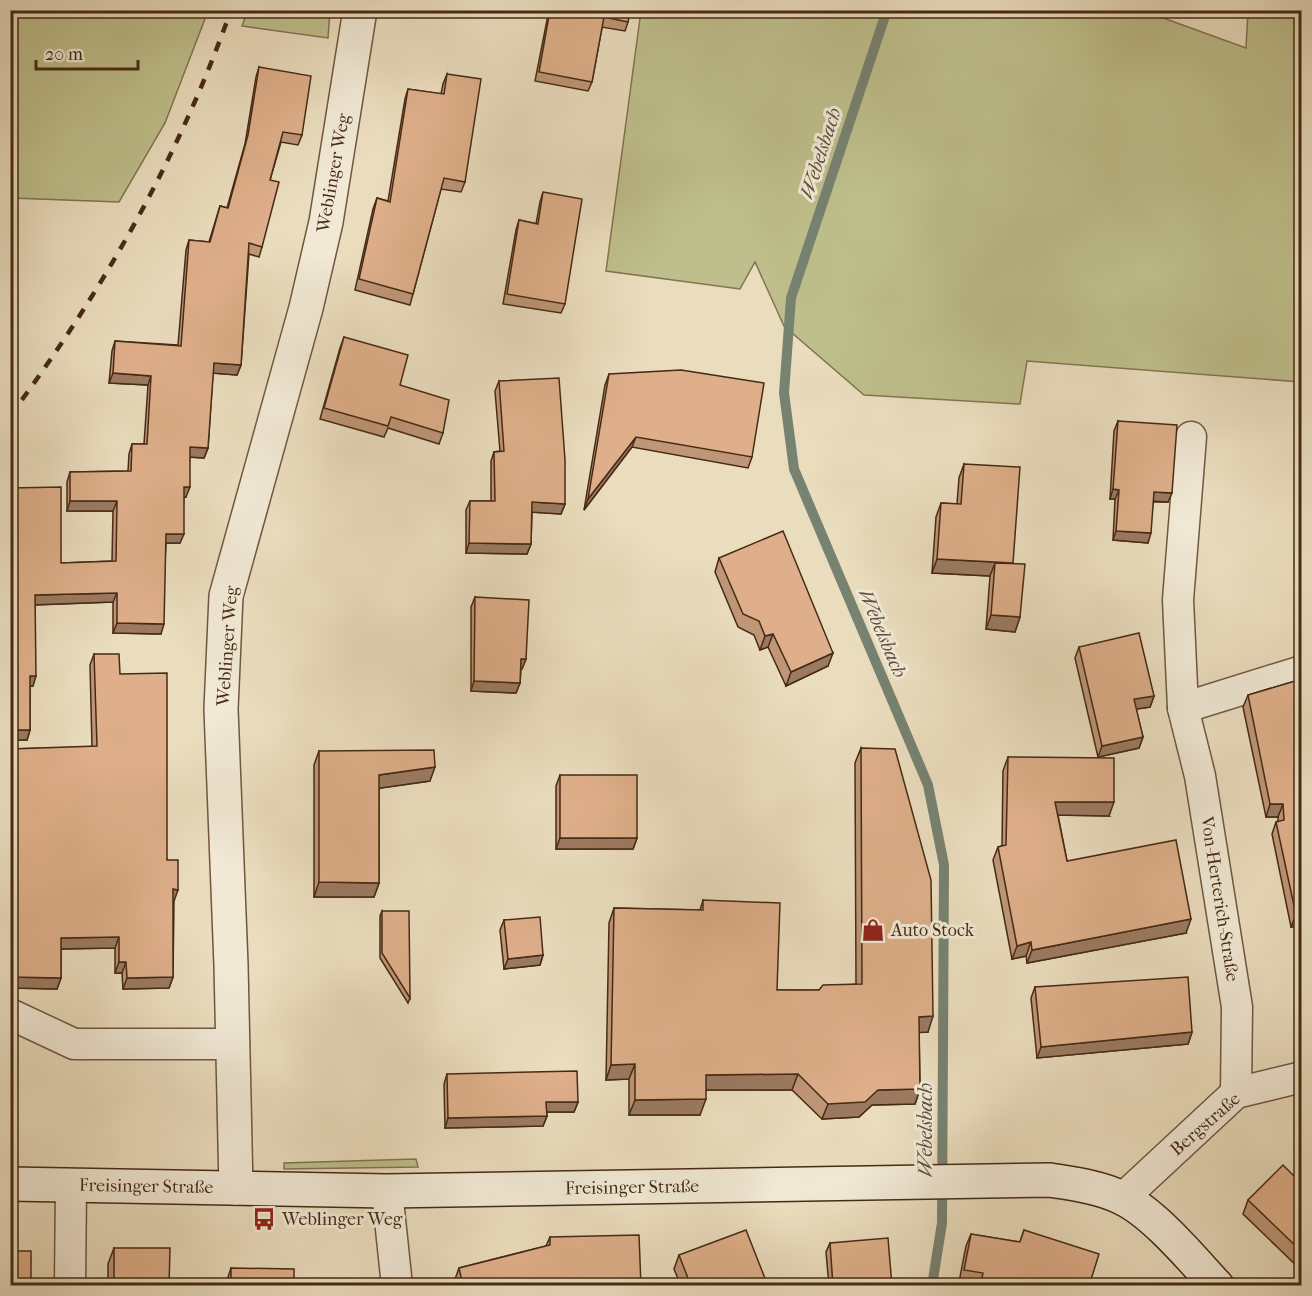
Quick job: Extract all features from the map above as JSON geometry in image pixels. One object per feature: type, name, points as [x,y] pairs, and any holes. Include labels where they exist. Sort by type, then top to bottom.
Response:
[{"type":"main road","name":"Weblinger Weg","points":[[236,1188],[234,1044],[221,709],[226,596],[316,267],[326,222],[360,10]]},
{"type":"main road","name":"Freisinger Straße","points":[[10,1184],[387,1191],[1050,1180],[1093,1188],[1123,1198],[1169,1234],[1216,1286]]},
{"type":"street","name":"Von-Herterich-Straße","points":[[1191,437],[1178,600],[1183,708],[1200,776],[1237,1007],[1236,1093]]},
{"type":"street","points":[[1183,708],[1302,671]]},
{"type":"street","points":[[10,1014],[74,1044],[234,1044]]},
{"type":"street","name":"Bergstraße","points":[[1123,1198],[1236,1093],[1302,1077]]},
{"type":"street","points":[[70,1286],[71,1185]]},
{"type":"street","points":[[387,1191],[397,1286]]},
{"type":"green space","points":[[11,10],[208,11],[165,123],[119,202],[11,198]]},
{"type":"green space","points":[[248,10],[330,11],[328,38],[242,26]]},
{"type":"green space","points":[[641,11],[1144,11],[1246,48],[1248,11],[1301,11],[1301,382],[1027,361],[1020,404],[864,395],[784,326],[755,262],[740,289],[606,271]]},
{"type":"green space","points":[[416,1159],[418,1167],[284,1169],[284,1163]]},
{"type":"building","points":[[550,10],[630,10],[628,22],[604,17],[592,82],[539,72]]},
{"type":"building","points":[[259,67],[311,76],[302,135],[283,132],[270,180],[279,182],[262,247],[249,243],[241,365],[214,363],[208,448],[190,447],[190,487],[184,487],[184,534],[166,534],[164,624],[117,623],[117,593],[35,595],[36,676],[30,676],[30,730],[10,730],[11,488],[61,487],[61,563],[116,561],[117,501],[70,501],[70,472],[131,471],[132,444],[147,444],[151,376],[113,373],[115,341],[181,346],[189,240],[210,242],[220,206],[228,208],[248,135]]},
{"type":"building","points":[[447,74],[481,79],[465,182],[444,178],[413,294],[359,279],[377,198],[390,202],[408,89],[444,94]]},
{"type":"building","points":[[543,192],[582,199],[565,304],[507,294],[519,220],[538,224]]},
{"type":"building","points":[[344,337],[408,355],[400,385],[449,400],[443,433],[391,417],[388,426],[324,408]]},
{"type":"building","points":[[681,370],[764,383],[752,457],[636,437],[588,499],[609,374]]},
{"type":"building","points":[[559,378],[565,460],[565,504],[532,502],[531,544],[469,543],[470,501],[495,501],[494,452],[504,451],[499,381]]},
{"type":"building","points":[[1118,421],[1177,425],[1172,493],[1154,492],[1151,533],[1116,531],[1119,490],[1113,489]]},
{"type":"building","points":[[964,464],[1020,467],[1013,563],[937,559],[941,503],[961,504]]},
{"type":"building","points":[[783,531],[833,653],[791,672],[773,634],[765,636],[759,621],[743,614],[719,558]]},
{"type":"building","points":[[995,563],[1025,564],[1020,617],[991,615]]},
{"type":"building","points":[[475,597],[529,600],[526,659],[521,659],[520,683],[474,681]]},
{"type":"building","points":[[1139,633],[1154,696],[1134,699],[1143,737],[1102,746],[1079,647]]},
{"type":"building","points":[[94,654],[119,654],[120,674],[167,673],[167,860],[178,860],[178,890],[173,889],[173,977],[127,978],[126,962],[119,962],[119,937],[61,938],[61,978],[10,977],[10,749],[97,746]]},
{"type":"building","points":[[1302,679],[1302,914],[1296,915],[1276,822],[1284,820],[1283,804],[1270,804],[1248,695]]},
{"type":"building","points":[[861,748],[895,749],[931,880],[933,1016],[919,1017],[920,1089],[878,1090],[865,1102],[828,1104],[798,1074],[706,1075],[706,1099],[635,1100],[635,1064],[611,1065],[614,908],[703,910],[703,900],[780,903],[777,990],[819,990],[823,985],[862,984]]},
{"type":"building","points":[[434,750],[435,767],[379,775],[379,883],[319,882],[319,751]]},
{"type":"building","points":[[1008,757],[1114,758],[1114,802],[1055,802],[1067,861],[1176,840],[1191,919],[1032,950],[1031,942],[1017,946],[998,847],[1006,845]]},
{"type":"building","points":[[560,775],[637,775],[637,838],[560,838]]},
{"type":"building","points":[[382,911],[409,911],[410,998],[382,953]]},
{"type":"building","points":[[540,917],[543,955],[508,959],[504,920]]},
{"type":"building","points":[[1188,977],[1192,1032],[1041,1047],[1035,987]]},
{"type":"building","points":[[577,1071],[578,1102],[546,1102],[547,1116],[448,1118],[447,1074]]},
{"type":"building","points":[[1283,1165],[1294,1176],[1302,1171],[1302,1252],[1248,1200]]},
{"type":"building","points":[[746,1230],[768,1286],[691,1286],[679,1255]]},
{"type":"building","points":[[1024,1230],[1099,1254],[1089,1286],[980,1286],[983,1273],[964,1270],[971,1234],[1020,1242]]},
{"type":"building","points":[[639,1235],[641,1286],[463,1286],[459,1268],[550,1245],[550,1237]]},
{"type":"building","points":[[888,1238],[892,1286],[833,1286],[830,1243]]},
{"type":"building","points":[[114,1248],[170,1248],[169,1286],[114,1286]]},
{"type":"building","points":[[10,1251],[31,1251],[31,1286],[10,1286]]},
{"type":"building","points":[[231,1268],[294,1269],[294,1286],[231,1286]]},
{"type":"waterway","name":"Webelsbach","points":[[887,10],[791,298],[784,393],[794,469],[928,785],[944,865],[942,1223],[932,1286]]},
{"type":"railway","points":[[10,416],[76,320],[136,221],[188,118],[231,10]]},
{"type":"place","name":"Auto Stock","points":[[873,930]]},
{"type":"place","name":"Weblinger Weg","points":[[264,1219]]}]
